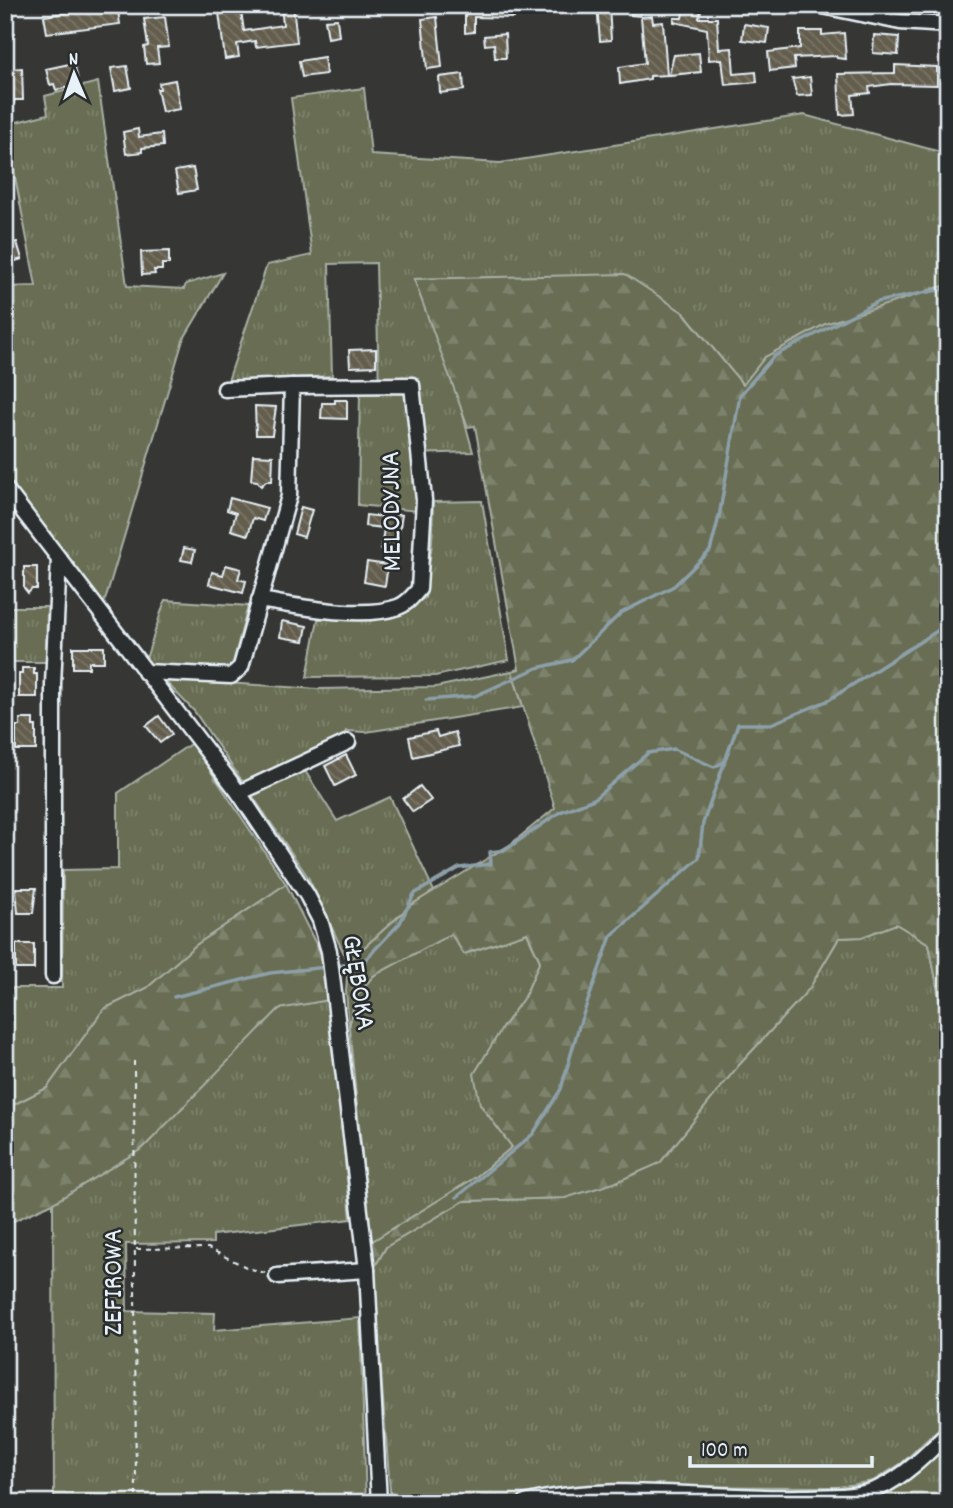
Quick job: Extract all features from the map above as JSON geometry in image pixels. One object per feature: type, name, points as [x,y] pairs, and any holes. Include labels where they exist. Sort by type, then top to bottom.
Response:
[{"type":"street","points":[[818,5],[900,22],[948,25]]},
{"type":"street","name":"MELODYJNA","points":[[225,389],[412,385],[424,500],[419,589],[398,607],[363,611],[326,611],[260,600]]},
{"type":"street","points":[[145,672],[231,676],[241,667],[289,496],[292,386]]},
{"type":"street","name":"GŁĘBOKA","points":[[5,488],[239,793],[307,895],[320,920],[329,951],[367,1270],[379,1503]]},
{"type":"street","points":[[53,976],[53,684],[59,559]]},
{"type":"street","points":[[239,793],[348,742]]},
{"type":"street","points":[[277,1276],[367,1270]]},
{"type":"street","points":[[525,1503],[587,1494],[650,1493],[786,1498],[845,1496],[876,1489],[901,1474],[948,1433]]},
{"type":"path","points":[[5,8],[17,5]]},
{"type":"path","name":"ZEFIROWA","points":[[134,1061],[136,1503]]},
{"type":"path","points":[[135,1249],[208,1248],[248,1268],[277,1276]]},
{"type":"green space","points":[[98,82],[127,286],[184,289],[186,284],[223,273],[183,340],[103,607],[5,475],[5,287],[36,286],[5,125],[48,114],[45,96]]},
{"type":"green space","points":[[364,88],[371,155],[500,163],[804,115],[948,154],[948,285],[932,289],[765,357],[743,385],[684,313],[511,277],[414,279],[457,393],[473,452],[413,454],[418,511],[358,505],[360,392],[379,392],[376,263],[329,264],[332,376],[228,381],[267,265],[312,255],[291,98]]},
{"type":"green space","points":[[625,274],[684,313],[743,385],[765,357],[825,324],[948,285],[948,1042],[929,944],[896,924],[862,937],[839,938],[809,989],[739,1065],[660,1163],[614,1183],[565,1198],[464,1201],[386,1247],[373,1270],[371,1242],[476,1177],[512,1147],[480,1104],[474,1074],[525,996],[540,961],[527,933],[464,954],[451,934],[373,976],[355,999],[349,1027],[346,991],[348,962],[411,905],[511,844],[555,808],[512,671],[519,669],[475,426],[468,427],[414,279]]},
{"type":"green space","points":[[482,501],[509,660],[435,676],[307,677],[318,619],[396,616],[425,598],[432,543],[433,502]]},
{"type":"green space","points":[[165,600],[248,606],[232,666],[227,671],[148,665],[145,662]]},
{"type":"green space","points":[[5,607],[47,607],[46,662],[5,662]]},
{"type":"green space","points":[[512,671],[523,707],[366,732],[346,731],[340,740],[298,760],[337,821],[390,797],[434,891],[411,905],[348,962],[308,877],[194,711],[163,679],[318,689],[436,687]]},
{"type":"green space","points":[[192,743],[286,884],[196,945],[147,988],[104,1009],[47,1088],[5,1109],[5,988],[62,988],[63,870],[118,869],[118,793]]},
{"type":"green space","points":[[286,884],[325,962],[329,1000],[279,1009],[143,1148],[53,1203],[5,1225],[5,1109],[47,1088],[104,1009],[147,988],[196,945]]},
{"type":"green space","points":[[896,924],[929,944],[948,1042],[948,1420],[902,1463],[873,1481],[838,1487],[586,1486],[508,1503],[391,1503],[373,1270],[386,1247],[464,1201],[565,1198],[739,1065],[809,989],[839,938],[862,937]]},
{"type":"green space","points":[[451,933],[464,954],[527,933],[540,961],[525,996],[502,1028],[480,1104],[512,1147],[476,1177],[371,1242],[349,1027],[355,999],[373,976]]},
{"type":"green space","points":[[329,1000],[351,1219],[213,1235],[213,1243],[126,1244],[127,1311],[215,1313],[214,1330],[360,1318],[366,1503],[54,1503],[53,1203],[143,1148],[279,1008]]},
{"type":"green space","points":[[948,1437],[948,1503],[843,1503],[868,1501],[901,1482]]},
{"type":"building","points":[[117,5],[120,24],[47,33],[44,16]]},
{"type":"building","points":[[218,5],[240,5],[244,31],[283,25],[281,5],[293,5],[297,42],[256,47],[255,41],[237,44],[239,57],[225,59]]},
{"type":"building","points":[[470,5],[514,7],[514,18],[474,17],[474,32],[465,33],[465,13],[470,13]]},
{"type":"building","points":[[597,5],[609,5],[611,40],[600,41]]},
{"type":"building","points":[[632,5],[642,5],[640,16],[631,15]]},
{"type":"building","points":[[684,7],[701,11],[699,18],[717,18],[719,49],[732,48],[734,74],[756,72],[757,82],[725,85],[722,59],[709,60],[707,29],[674,22],[674,18],[682,18]]},
{"type":"building","points":[[652,16],[653,23],[663,22],[667,75],[650,76],[650,79],[620,84],[619,67],[645,63],[641,17]]},
{"type":"building","points":[[165,17],[169,47],[157,48],[159,63],[146,64],[144,47],[148,46],[144,19]]},
{"type":"building","points":[[437,17],[442,67],[427,69],[422,19]]},
{"type":"building","points":[[337,19],[339,36],[328,38],[325,20]]},
{"type":"building","points":[[744,24],[769,28],[767,43],[742,40]]},
{"type":"building","points":[[800,31],[822,31],[822,35],[844,33],[846,59],[836,56],[794,58],[795,68],[770,71],[768,52],[800,48]]},
{"type":"building","points":[[505,34],[506,58],[495,58],[494,44],[485,45],[484,36]]},
{"type":"building","points":[[874,35],[899,37],[898,55],[873,53]]},
{"type":"building","points":[[699,53],[701,72],[669,75],[674,55]]},
{"type":"building","points":[[324,57],[326,74],[302,77],[299,61]]},
{"type":"building","points":[[74,63],[79,85],[56,90],[54,84],[50,85],[46,69]]},
{"type":"building","points":[[895,65],[937,67],[937,85],[891,84],[869,87],[870,93],[852,95],[854,114],[840,115],[838,74],[895,73]]},
{"type":"building","points":[[127,66],[131,88],[115,91],[111,68]]},
{"type":"building","points":[[22,68],[23,100],[15,100],[13,103],[11,69]]},
{"type":"building","points":[[463,74],[464,90],[440,93],[439,77]]},
{"type":"building","points":[[810,77],[812,95],[797,96],[792,79]]},
{"type":"building","points":[[175,80],[180,109],[162,112],[157,89],[160,89],[159,83]]},
{"type":"building","points":[[138,129],[139,137],[162,134],[163,146],[142,148],[142,152],[126,154],[123,132]]},
{"type":"building","points":[[193,168],[197,190],[179,193],[175,171]]},
{"type":"building","points":[[17,242],[22,259],[5,264],[5,245]]},
{"type":"building","points":[[169,251],[169,264],[162,264],[162,270],[154,270],[155,274],[142,275],[141,252]]},
{"type":"building","points":[[376,349],[376,366],[350,367],[349,350]]},
{"type":"building","points":[[335,400],[347,400],[347,419],[321,418],[322,403],[335,403]]},
{"type":"building","points":[[255,406],[276,407],[272,435],[256,435]]},
{"type":"building","points":[[253,455],[273,456],[272,481],[266,481],[261,486],[257,481],[251,480]]},
{"type":"building","points":[[230,498],[267,508],[263,521],[253,518],[248,535],[231,530],[236,513],[227,510]]},
{"type":"building","points":[[301,507],[312,510],[304,537],[294,534]]},
{"type":"building","points":[[384,513],[402,515],[396,551],[381,549],[384,528],[365,526],[366,515],[384,517]]},
{"type":"building","points":[[184,548],[195,550],[192,562],[181,560]]},
{"type":"building","points":[[367,562],[388,565],[385,586],[364,582]]},
{"type":"building","points":[[226,565],[241,569],[238,579],[246,581],[243,593],[209,584],[212,572],[223,575]]},
{"type":"building","points":[[24,567],[37,567],[37,589],[28,593],[24,588]]},
{"type":"building","points":[[282,621],[307,626],[304,641],[280,637]]},
{"type":"building","points":[[73,647],[104,647],[104,662],[89,662],[89,668],[73,668]]},
{"type":"building","points":[[22,668],[34,668],[34,674],[37,674],[37,697],[19,697],[19,674],[22,674]]},
{"type":"building","points":[[159,716],[172,734],[160,743],[146,726]]},
{"type":"building","points":[[20,719],[33,719],[33,726],[36,726],[36,750],[16,750],[16,726],[20,726]]},
{"type":"building","points":[[436,731],[438,737],[455,732],[459,746],[413,757],[409,737]]},
{"type":"building","points":[[346,755],[356,775],[335,786],[325,766]]},
{"type":"building","points":[[420,786],[431,800],[413,812],[403,799]]},
{"type":"building","points":[[16,888],[36,888],[33,913],[18,913]]},
{"type":"building","points":[[16,944],[34,944],[34,969],[16,969]]},
{"type":"waterway","points":[[426,700],[475,696],[537,668],[572,660],[621,613],[674,586],[710,551],[719,517],[740,395],[774,356],[877,302],[948,288]]},
{"type":"waterway","points":[[457,1197],[533,1134],[561,1089],[579,1026],[611,936],[699,858],[703,823],[738,724],[771,724],[827,701],[948,624]]},
{"type":"waterway","points":[[334,966],[362,963],[400,923],[414,894],[459,868],[491,864],[490,852],[505,850],[560,812],[594,799],[648,753],[674,749],[714,767],[724,762]]},
{"type":"waterway","points":[[174,997],[270,973],[327,967]]}]
